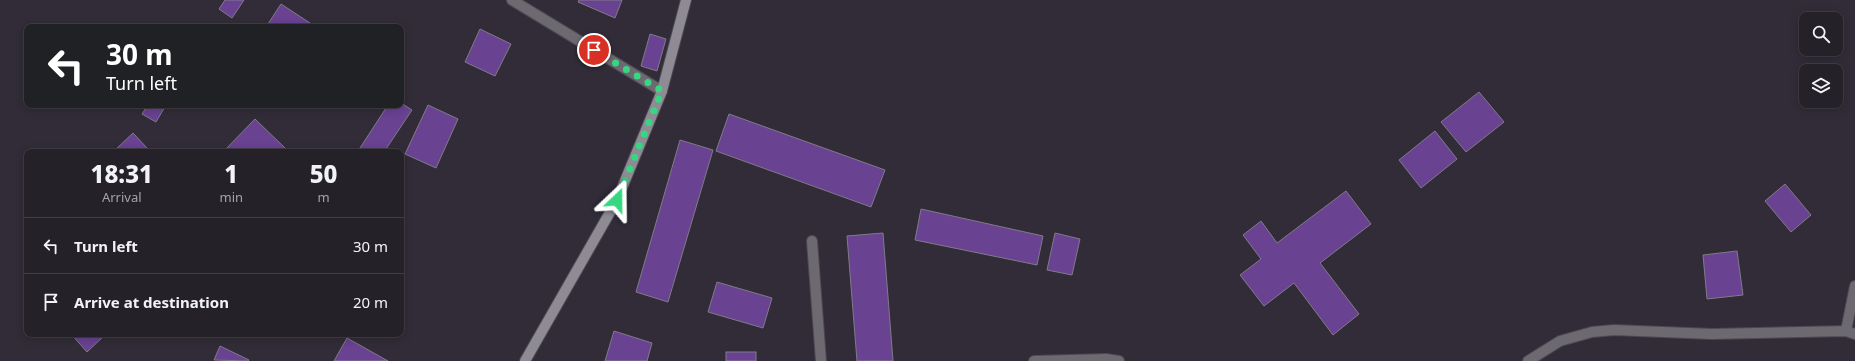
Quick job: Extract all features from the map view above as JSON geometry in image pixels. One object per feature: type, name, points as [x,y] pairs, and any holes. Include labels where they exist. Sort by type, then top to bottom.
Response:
[{"type":"street","points":[[512,0],[662,91]]},
{"type":"street","points":[[525,361],[617,200],[662,91],[686,0]]},
{"type":"street","points":[[812,241],[821,361]]},
{"type":"street","points":[[1528,361],[1560,341],[1592,332],[1614,330],[1712,334],[1851,333],[1855,286]]},
{"type":"street","points":[[1034,361],[1106,359],[1119,361]]},
{"type":"building","points":[[225,0],[244,0],[232,18],[219,9]]},
{"type":"building","points":[[579,0],[622,0],[615,18],[578,2]]},
{"type":"building","points":[[281,4],[310,23],[310,24],[268,24]]},
{"type":"building","points":[[480,29],[511,44],[495,76],[465,62]]},
{"type":"building","points":[[650,34],[666,39],[657,71],[641,66]]},
{"type":"building","points":[[1479,92],[1504,122],[1466,152],[1441,122]]},
{"type":"building","points":[[404,105],[412,110],[386,149],[359,149],[386,108],[404,108]]},
{"type":"building","points":[[428,105],[458,119],[436,168],[405,154]]},
{"type":"building","points":[[146,108],[164,108],[156,122],[142,114]]},
{"type":"building","points":[[729,114],[885,170],[871,207],[716,151]]},
{"type":"building","points":[[255,119],[285,148],[284,149],[226,149]]},
{"type":"building","points":[[1435,131],[1457,159],[1421,188],[1399,160]]},
{"type":"building","points":[[133,133],[147,148],[146,149],[116,149]]},
{"type":"building","points":[[680,140],[713,150],[668,302],[636,292]]},
{"type":"building","points":[[1785,184],[1811,215],[1791,232],[1765,201]]},
{"type":"building","points":[[1346,191],[1371,224],[1320,263],[1359,314],[1333,335],[1294,283],[1264,306],[1240,275],[1261,259],[1243,235],[1261,221],[1277,243]]},
{"type":"building","points":[[921,209],[1043,236],[1037,265],[915,240]]},
{"type":"building","points":[[883,233],[893,361],[857,361],[847,236]]},
{"type":"building","points":[[1055,233],[1080,239],[1072,275],[1047,270]]},
{"type":"building","points":[[1737,251],[1743,295],[1707,299],[1703,255]]},
{"type":"building","points":[[717,282],[772,298],[763,328],[708,312]]},
{"type":"building","points":[[614,331],[652,343],[647,361],[605,361]]},
{"type":"building","points":[[74,337],[103,337],[87,352]]},
{"type":"building","points":[[347,338],[388,361],[334,361]]},
{"type":"building","points":[[220,346],[249,360],[214,360]]},
{"type":"building","points":[[726,352],[756,352],[756,361],[726,361]]},
{"type":"route","points":[[594,50],[662,91],[617,200]]}]
